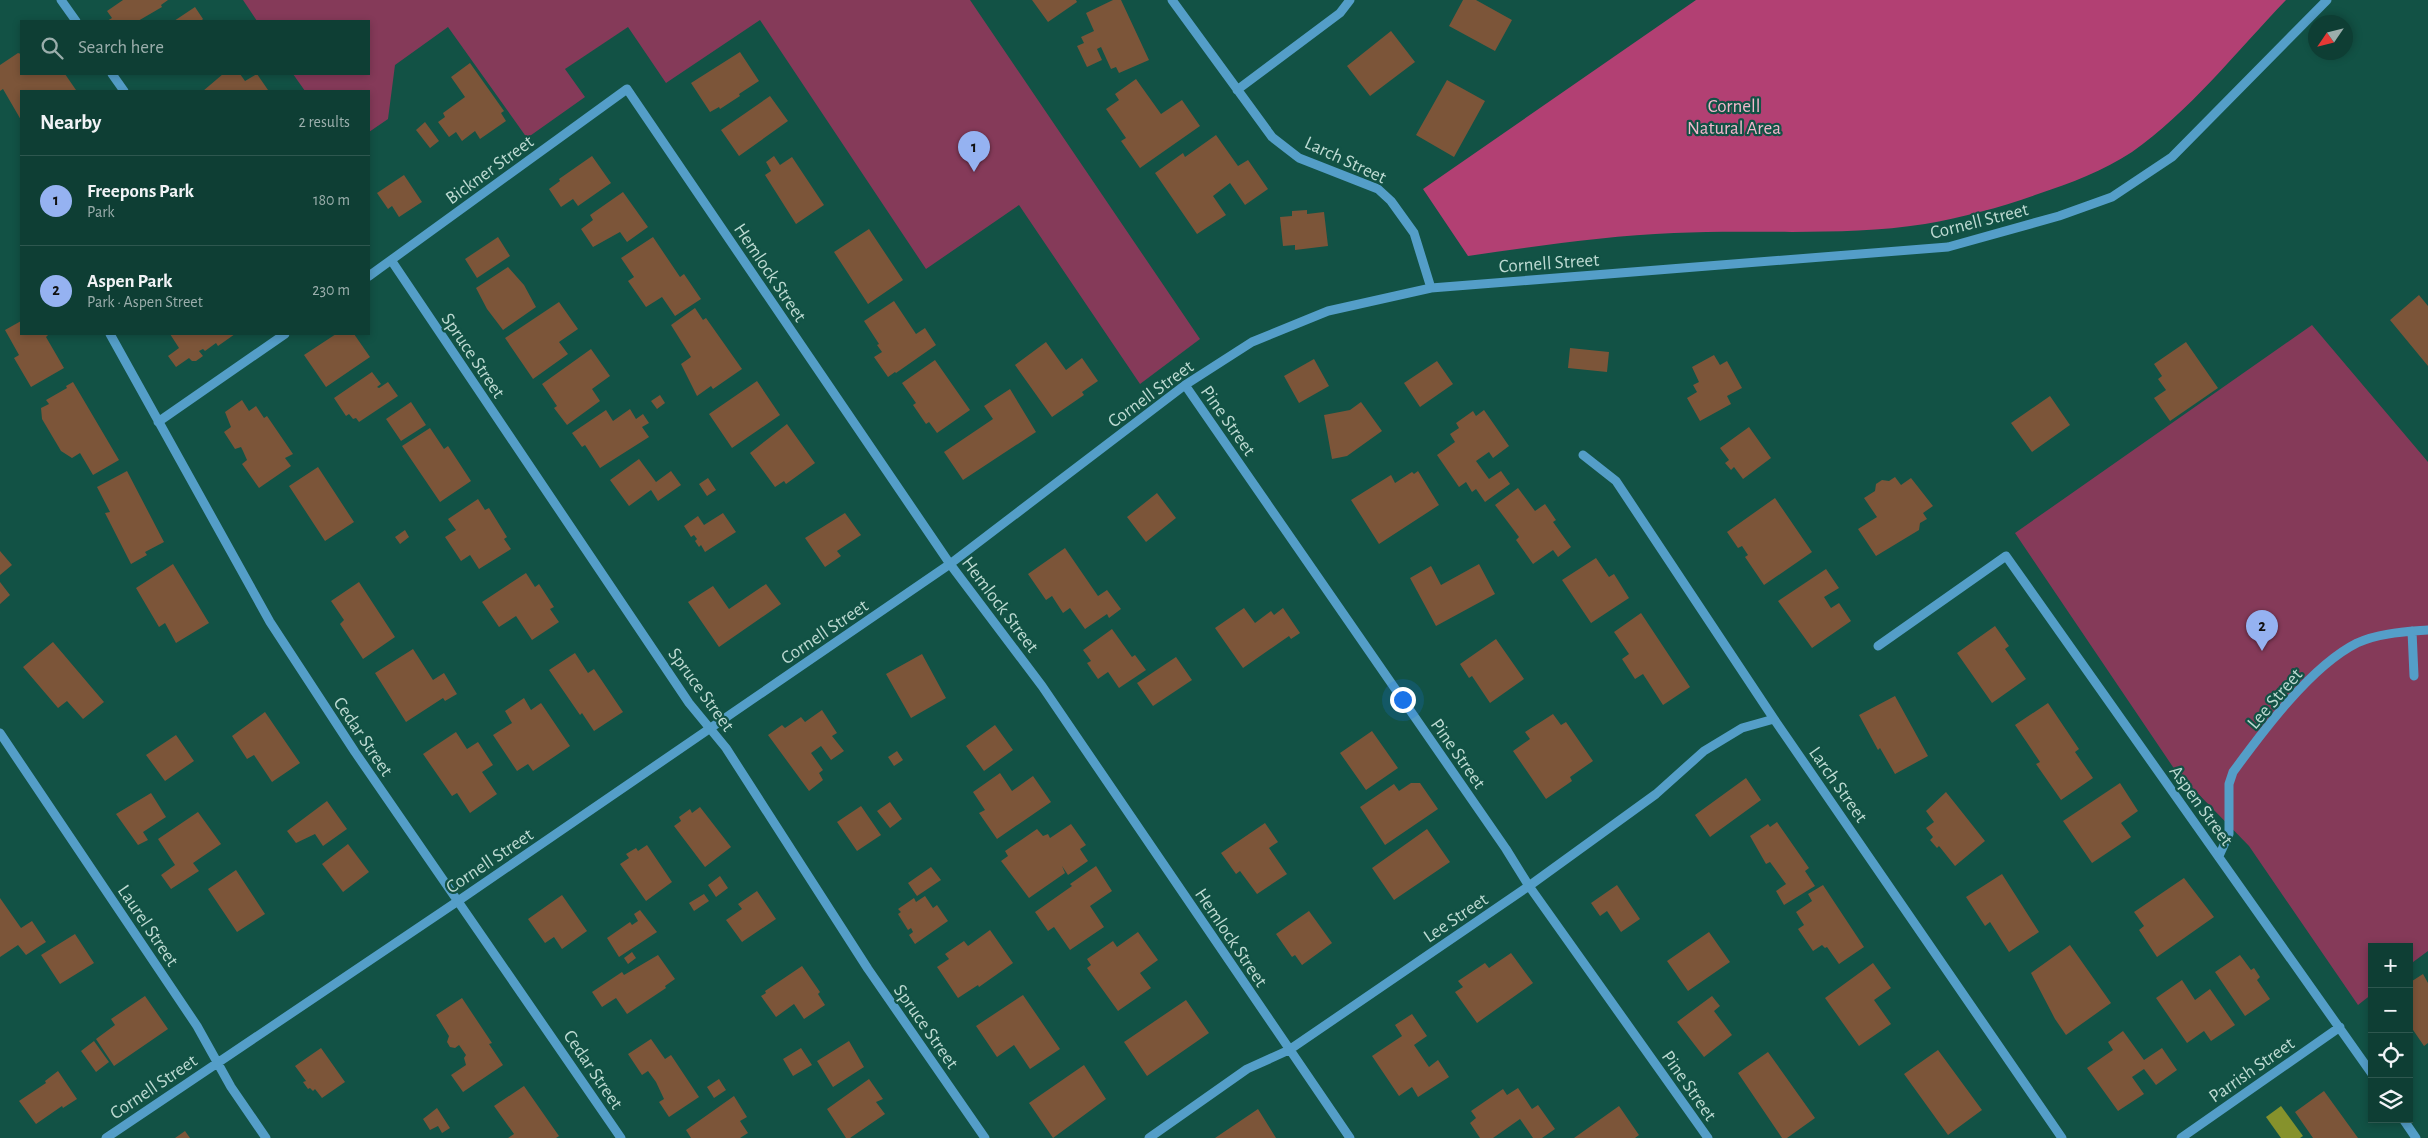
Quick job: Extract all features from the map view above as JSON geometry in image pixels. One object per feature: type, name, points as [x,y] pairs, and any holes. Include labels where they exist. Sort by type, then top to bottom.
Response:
[{"type":"street","points":[[61,0],[75,20]]},
{"type":"street","name":"Larch Street","points":[[1172,0],[1272,137],[1299,158],[1378,189],[1391,201],[1414,233],[1431,288]]},
{"type":"street","points":[[1237,90],[1340,13],[1350,0]]},
{"type":"street","name":"Cornell Street","points":[[106,1138],[458,901],[950,564],[1185,386],[1252,342],[1328,311],[1431,288],[1948,247],[2059,216],[2112,197],[2172,157],[2328,0]]},
{"type":"street","points":[[113,75],[123,90]]},
{"type":"street","name":"Bickner Street","points":[[370,275],[627,89]]},
{"type":"street","name":"Hemlock Street","points":[[627,89],[950,564],[1042,686],[1350,1138]]},
{"type":"street","name":"Spruce Street","points":[[391,260],[689,703],[726,748],[868,969],[985,1138]]},
{"type":"street","name":"Cedar Street","points":[[111,335],[270,622],[355,752],[621,1138]]},
{"type":"street","points":[[158,422],[284,335]]},
{"type":"street","name":"Pine Street","points":[[1185,386],[1506,849],[1529,886],[1708,1138]]},
{"type":"street","name":"Larch Street","points":[[1583,455],[1616,481],[1774,719],[2062,1138]]},
{"type":"street","name":"Aspen Street","points":[[1878,646],[2006,556],[2368,1068]]},
{"type":"street","name":"Lee Street","points":[[2219,856],[2229,834],[2228,784],[2233,772],[2288,703],[2309,680],[2328,663],[2357,644],[2381,636],[2428,630]]},
{"type":"street","points":[[2412,631],[2414,676]]},
{"type":"street","name":"Lee Street","points":[[1149,1138],[1247,1070],[1289,1050],[1529,886],[1656,794],[1704,752],[1742,728],[1774,719]]},
{"type":"street","name":"Laurel Street","points":[[0,733],[196,1026],[231,1087],[266,1138]]},
{"type":"street","name":"Parrish Street","points":[[2181,1138],[2340,1027]]},
{"type":"street","points":[[2406,1123],[2416,1138]]},
{"type":"shaded area","points":[[243,0],[970,0],[1200,339],[1140,384],[1019,205],[926,269],[760,20],[666,83],[628,27],[565,69],[585,97],[527,138],[448,27],[395,65],[388,119],[370,131],[370,90],[304,90],[294,75],[370,75],[370,20],[256,20]]},
{"type":"shaded area","points":[[2312,325],[2428,462],[2428,951],[2413,962],[2413,943],[2368,943],[2368,997],[2358,1005],[2249,846],[2175,770],[2015,533]]},
{"type":"shaded area","points":[[2281,1106],[2303,1136],[2300,1138],[2281,1138],[2266,1117]]},
{"type":"green space","name":"Cornell Natural Area","points":[[1696,0],[2286,0],[2193,100],[2152,137],[2132,152],[2086,176],[2011,203],[1954,218],[1894,228],[1831,232],[1648,234],[1468,256],[1423,189]]},
{"type":"building","points":[[123,0],[168,0],[161,5],[162,7],[140,20],[109,20],[112,18],[107,11]]},
{"type":"building","points":[[1032,0],[1076,0],[1077,2],[1048,22]]},
{"type":"building","points":[[1113,0],[1121,0],[1149,60],[1119,73],[1116,67],[1111,69],[1101,47],[1097,49],[1102,60],[1087,67],[1077,46],[1084,43],[1081,37],[1094,31],[1086,13]]},
{"type":"building","points":[[1463,0],[1476,0],[1512,20],[1495,51],[1449,26]]},
{"type":"building","points":[[195,7],[203,19],[202,20],[176,20]]},
{"type":"building","points":[[1391,31],[1415,62],[1370,96],[1347,66]]},
{"type":"building","points":[[740,52],[759,81],[720,109],[719,107],[710,112],[691,83]]},
{"type":"building","points":[[18,53],[20,54],[20,75],[66,75],[76,90],[20,90],[20,118],[3,89],[0,91],[0,65]]},
{"type":"building","points":[[470,63],[504,111],[501,113],[506,121],[480,139],[475,131],[462,141],[456,132],[449,137],[438,122],[445,117],[443,113],[465,97],[451,77]]},
{"type":"building","points":[[222,75],[241,75],[245,81],[258,75],[268,90],[204,90]]},
{"type":"building","points":[[1136,79],[1161,114],[1182,100],[1200,126],[1140,168],[1121,141],[1126,138],[1106,109],[1119,100],[1115,94]]},
{"type":"building","points":[[1447,80],[1485,101],[1454,157],[1416,135]]},
{"type":"building","points":[[770,96],[788,121],[739,156],[721,130]]},
{"type":"building","points":[[425,122],[439,141],[430,148],[416,130]]},
{"type":"building","points":[[1216,135],[1238,166],[1248,160],[1268,189],[1245,205],[1230,183],[1213,196],[1226,215],[1197,234],[1155,173],[1183,153],[1185,157]]},
{"type":"building","points":[[592,156],[611,183],[578,206],[573,199],[561,207],[549,189],[560,181],[559,179]]},
{"type":"building","points":[[774,156],[780,165],[792,157],[824,205],[796,224],[765,175],[771,171],[766,162]]},
{"type":"building","points":[[404,175],[422,202],[399,217],[392,206],[388,209],[377,193]]},
{"type":"building","points":[[623,192],[648,227],[627,242],[620,232],[593,247],[581,229],[593,220],[590,215]]},
{"type":"building","points":[[1307,210],[1307,214],[1324,212],[1328,246],[1295,250],[1295,245],[1283,246],[1280,217],[1292,216],[1292,211]]},
{"type":"building","points":[[869,229],[903,280],[868,304],[834,252]]},
{"type":"building","points":[[498,237],[510,256],[477,278],[465,259]]},
{"type":"building","points":[[653,237],[680,277],[684,274],[701,299],[675,316],[662,297],[646,307],[628,281],[634,277],[621,258]]},
{"type":"building","points":[[508,267],[524,285],[536,307],[503,330],[487,309],[476,288]]},
{"type":"building","points":[[2419,295],[2428,306],[2428,366],[2390,320]]},
{"type":"building","points":[[894,301],[916,334],[925,328],[936,345],[888,377],[874,357],[882,352],[864,321]]},
{"type":"building","points":[[559,302],[578,329],[559,342],[568,354],[533,379],[505,338]]},
{"type":"building","points":[[695,308],[703,320],[706,318],[742,369],[713,389],[711,386],[697,396],[681,364],[691,357],[671,325]]},
{"type":"building","points":[[20,322],[20,335],[48,335],[46,337],[64,368],[31,387],[14,358],[19,355],[5,330]]},
{"type":"building","points":[[171,335],[234,335],[218,346],[216,343],[205,351],[203,349],[199,351],[203,356],[196,361],[192,361],[189,358],[176,367],[168,356],[179,348]]},
{"type":"building","points":[[334,335],[355,335],[370,357],[326,387],[304,355]]},
{"type":"building","points":[[1046,342],[1066,370],[1082,358],[1098,381],[1082,392],[1084,395],[1052,417],[1015,365]]},
{"type":"building","points":[[2186,342],[2218,388],[2170,421],[2154,398],[2166,390],[2158,379],[2162,376],[2154,364]]},
{"type":"building","points":[[1570,348],[1609,352],[1607,372],[1568,368]]},
{"type":"building","points":[[591,349],[610,376],[592,389],[600,401],[567,425],[554,408],[557,406],[542,384]]},
{"type":"building","points":[[1714,355],[1720,365],[1727,361],[1742,388],[1727,396],[1731,404],[1700,421],[1687,398],[1697,392],[1693,385],[1699,382],[1692,367]]},
{"type":"building","points":[[1314,359],[1329,386],[1299,403],[1284,376]]},
{"type":"building","points":[[935,360],[970,410],[937,433],[929,422],[926,424],[913,405],[916,403],[902,383]]},
{"type":"building","points":[[1437,361],[1453,384],[1420,407],[1404,383]]},
{"type":"building","points":[[372,372],[381,384],[377,387],[379,388],[388,382],[398,396],[359,422],[349,414],[346,416],[334,398]]},
{"type":"building","points":[[757,381],[780,415],[732,448],[709,414]]},
{"type":"building","points":[[73,382],[119,460],[93,475],[80,453],[72,458],[61,451],[42,419],[41,408],[49,404],[46,400],[67,388],[66,386]]},
{"type":"building","points":[[1010,389],[1036,432],[963,480],[944,452],[993,419],[984,406]]},
{"type":"building","points":[[660,395],[665,403],[657,409],[651,401]]},
{"type":"building","points":[[2050,396],[2070,425],[2032,452],[2011,423]]},
{"type":"building","points":[[242,400],[249,411],[256,406],[264,418],[267,416],[293,454],[285,458],[291,466],[259,488],[242,464],[247,460],[241,447],[235,449],[224,432],[231,427],[225,412]]},
{"type":"building","points":[[411,402],[426,425],[401,441],[386,419]]},
{"type":"building","points":[[1361,402],[1382,431],[1347,456],[1332,459],[1324,415],[1350,410]]},
{"type":"building","points":[[630,409],[636,419],[643,414],[649,423],[642,427],[649,437],[600,468],[585,445],[582,447],[572,433],[606,410],[613,421]]},
{"type":"building","points":[[1484,410],[1509,446],[1493,458],[1489,452],[1476,461],[1489,479],[1501,471],[1510,484],[1485,502],[1476,489],[1472,492],[1466,482],[1459,487],[1437,455],[1455,442],[1450,434],[1459,428],[1456,423],[1473,411],[1476,416]]},
{"type":"building","points":[[787,424],[815,463],[786,484],[784,481],[775,487],[750,453]]},
{"type":"building","points":[[1749,427],[1771,458],[1743,479],[1734,467],[1731,470],[1725,463],[1729,460],[1720,448]]},
{"type":"building","points":[[430,428],[444,449],[448,446],[471,481],[440,502],[402,446]]},
{"type":"building","points":[[639,459],[656,482],[671,471],[681,485],[658,501],[651,490],[629,506],[610,480]]},
{"type":"building","points":[[318,467],[354,522],[325,541],[289,486]]},
{"type":"building","points":[[127,471],[164,542],[145,552],[147,555],[131,564],[105,513],[110,512],[97,487]]},
{"type":"building","points":[[1418,471],[1439,505],[1379,544],[1351,500],[1391,475],[1395,483],[1412,472],[1414,474]]},
{"type":"building","points":[[1895,477],[1901,485],[1911,478],[1933,506],[1923,513],[1927,519],[1920,523],[1919,530],[1876,556],[1858,529],[1877,517],[1864,498],[1875,491],[1876,484],[1882,480],[1889,481]]},
{"type":"building","points":[[708,478],[716,490],[707,496],[699,484]]},
{"type":"building","points":[[1518,488],[1535,511],[1545,504],[1556,520],[1553,522],[1571,547],[1558,557],[1553,550],[1533,564],[1516,540],[1519,537],[1495,505]]},
{"type":"building","points":[[1157,493],[1176,518],[1146,542],[1127,517]]},
{"type":"building","points":[[1775,498],[1812,552],[1764,585],[1745,557],[1748,555],[1742,546],[1738,548],[1727,532]]},
{"type":"building","points":[[478,499],[485,510],[489,508],[507,537],[504,539],[511,549],[479,569],[470,555],[461,561],[445,537],[456,530],[448,519]]},
{"type":"building","points":[[723,513],[736,532],[705,552],[701,545],[699,547],[695,541],[697,539],[694,535],[691,537],[684,526],[698,516],[704,525]]},
{"type":"building","points":[[845,513],[861,535],[837,551],[841,556],[825,567],[805,538]]},
{"type":"building","points":[[405,530],[409,537],[400,544],[395,537]]},
{"type":"building","points":[[1065,548],[1098,596],[1107,590],[1121,609],[1109,618],[1107,614],[1085,629],[1070,608],[1063,613],[1052,596],[1046,600],[1028,574]]},
{"type":"building","points":[[0,551],[12,565],[0,575]]},
{"type":"building","points":[[1596,558],[1609,577],[1614,574],[1629,598],[1591,623],[1562,580]]},
{"type":"building","points":[[173,564],[209,623],[176,643],[165,623],[159,627],[136,588]]},
{"type":"building","points":[[1479,564],[1495,594],[1436,626],[1410,578],[1431,566],[1441,585]]},
{"type":"building","points":[[1826,569],[1839,588],[1824,597],[1831,608],[1839,603],[1851,621],[1812,648],[1778,601]]},
{"type":"building","points":[[526,573],[535,587],[539,584],[554,607],[550,609],[559,622],[532,640],[516,616],[499,627],[482,602]]},
{"type":"building","points":[[0,582],[10,595],[0,604]]},
{"type":"building","points":[[359,582],[395,637],[363,659],[340,624],[344,620],[331,601]]},
{"type":"building","points":[[766,584],[781,604],[719,647],[688,602],[713,586],[729,609]]},
{"type":"building","points":[[1244,608],[1255,623],[1271,611],[1274,615],[1283,608],[1300,633],[1291,639],[1289,636],[1243,668],[1215,628]]},
{"type":"building","points":[[1641,613],[1690,687],[1663,705],[1643,674],[1635,679],[1622,659],[1629,654],[1614,632]]},
{"type":"building","points":[[1995,626],[2009,646],[2005,649],[2026,679],[1992,703],[1957,653]]},
{"type":"building","points":[[1112,629],[1132,657],[1135,655],[1146,670],[1119,688],[1108,672],[1098,679],[1087,663],[1091,661],[1083,650]]},
{"type":"building","points":[[1496,639],[1524,679],[1490,703],[1472,676],[1469,678],[1460,664]]},
{"type":"building","points":[[53,642],[104,702],[83,719],[67,701],[58,708],[23,667]]},
{"type":"building","points":[[413,649],[433,680],[444,673],[457,694],[445,701],[443,698],[406,722],[375,673]]},
{"type":"building","points":[[575,653],[588,673],[594,669],[623,712],[594,731],[582,713],[580,715],[549,670]]},
{"type":"building","points":[[922,654],[946,698],[911,718],[886,674]]},
{"type":"building","points":[[1176,657],[1192,680],[1153,706],[1137,683]]},
{"type":"building","points":[[1895,696],[1928,756],[1895,774],[1880,748],[1878,750],[1859,715]]},
{"type":"building","points":[[524,698],[531,710],[541,703],[570,746],[533,771],[528,764],[517,771],[493,735],[512,723],[505,711]]},
{"type":"building","points":[[2048,703],[2079,749],[2075,752],[2093,778],[2061,800],[2036,764],[2040,762],[2015,725]]},
{"type":"building","points":[[822,710],[837,733],[832,736],[844,751],[831,760],[821,746],[811,753],[823,770],[819,773],[823,780],[809,791],[768,735],[782,725],[785,728],[801,717],[805,722]]},
{"type":"building","points":[[265,712],[300,763],[272,782],[254,755],[247,759],[232,736]]},
{"type":"building","points":[[1553,714],[1561,725],[1566,722],[1593,761],[1570,777],[1572,781],[1546,799],[1513,751],[1530,739],[1525,732]]},
{"type":"building","points":[[995,725],[1013,750],[984,771],[966,746]]},
{"type":"building","points":[[1372,731],[1398,768],[1366,790],[1340,753]]},
{"type":"building","points":[[456,732],[467,749],[478,742],[493,765],[482,772],[497,794],[470,813],[457,793],[452,796],[423,754]]},
{"type":"building","points":[[176,735],[194,761],[165,781],[146,755]]},
{"type":"building","points":[[897,751],[903,760],[894,766],[888,757]]},
{"type":"building","points":[[1000,773],[1012,791],[1033,776],[1051,802],[997,839],[979,813],[985,810],[973,792]]},
{"type":"building","points":[[1746,778],[1761,800],[1710,837],[1695,815]]},
{"type":"building","points":[[1411,783],[1420,783],[1438,809],[1385,845],[1360,807],[1394,784],[1399,791]]},
{"type":"building","points":[[2120,783],[2138,811],[2121,823],[2131,837],[2092,863],[2063,821]]},
{"type":"building","points":[[1946,792],[1985,841],[1955,866],[1939,846],[1937,848],[1930,840],[1933,837],[1926,828],[1934,822],[1926,811]]},
{"type":"building","points":[[151,793],[166,817],[143,832],[148,840],[138,845],[116,814]]},
{"type":"building","points":[[327,801],[347,829],[323,846],[315,834],[296,843],[287,831]]},
{"type":"building","points":[[890,802],[902,819],[890,828],[877,811]]},
{"type":"building","points":[[861,806],[881,835],[857,851],[837,822]]},
{"type":"building","points":[[700,807],[731,847],[705,867],[674,826],[681,821],[679,817],[690,809],[692,813]]},
{"type":"building","points":[[198,812],[221,844],[193,863],[199,871],[171,889],[161,875],[175,865],[158,839]]},
{"type":"building","points":[[1777,822],[1809,868],[1805,871],[1815,886],[1784,905],[1776,891],[1786,884],[1770,862],[1766,864],[1750,836],[1768,824],[1770,827]]},
{"type":"building","points":[[1265,823],[1278,842],[1269,848],[1287,874],[1257,894],[1240,871],[1236,874],[1221,853]]},
{"type":"building","points":[[1071,824],[1086,845],[1080,849],[1088,861],[1068,875],[1062,866],[1065,873],[1029,898],[1001,861],[1008,856],[1005,851],[1037,829],[1043,836],[1048,834],[1050,838]]},
{"type":"building","points":[[1427,829],[1450,862],[1394,900],[1372,868]]},
{"type":"building","points":[[348,844],[369,872],[343,892],[322,864]]},
{"type":"building","points":[[647,845],[672,882],[646,901],[620,864],[629,858],[626,854],[636,848],[638,851]]},
{"type":"building","points":[[1096,866],[1112,891],[1090,906],[1104,927],[1070,950],[1054,927],[1048,931],[1035,912],[1072,886],[1070,884]]},
{"type":"building","points":[[931,867],[941,880],[917,896],[908,883]]},
{"type":"building","points":[[236,870],[265,914],[237,932],[208,889]]},
{"type":"building","points":[[2002,874],[2039,932],[2009,952],[1990,922],[1985,926],[1966,897]]},
{"type":"building","points":[[720,876],[728,888],[716,897],[708,885]]},
{"type":"building","points":[[2184,878],[2214,917],[2157,957],[2139,930],[2144,926],[2134,912]]},
{"type":"building","points":[[1617,885],[1640,919],[1621,932],[1607,911],[1600,916],[1591,903]]},
{"type":"building","points":[[1823,885],[1864,947],[1839,964],[1827,947],[1825,948],[1822,945],[1813,951],[1798,929],[1804,925],[1796,912],[1812,901],[1808,894]]},
{"type":"building","points":[[757,891],[776,919],[742,942],[726,920],[742,909],[738,904]]},
{"type":"building","points":[[704,894],[709,901],[694,911],[689,903]]},
{"type":"building","points":[[562,895],[587,931],[562,949],[554,937],[545,943],[528,919]]},
{"type":"building","points":[[925,896],[933,908],[937,905],[948,921],[915,944],[909,935],[913,932],[911,928],[908,930],[898,914],[901,912],[898,909],[914,898],[916,902]]},
{"type":"building","points":[[0,898],[21,928],[32,921],[46,942],[26,955],[18,945],[0,957]]},
{"type":"building","points":[[640,910],[657,932],[619,957],[607,938],[630,922],[632,925],[638,921],[634,914]]},
{"type":"building","points":[[1309,911],[1332,943],[1302,965],[1295,955],[1292,957],[1276,934]]},
{"type":"building","points":[[990,930],[1013,963],[979,987],[978,985],[958,998],[937,967],[949,959],[945,954],[964,941],[968,946]]},
{"type":"building","points":[[1138,932],[1158,960],[1140,973],[1151,988],[1118,1011],[1087,968],[1091,965],[1087,959],[1113,941],[1117,947]]},
{"type":"building","points":[[1709,932],[1730,962],[1688,991],[1667,961]]},
{"type":"building","points":[[75,934],[94,963],[60,984],[41,955]]},
{"type":"building","points":[[2070,945],[2111,1003],[2066,1035],[2055,1019],[2031,973]]},
{"type":"building","points":[[632,952],[636,958],[628,964],[624,958]]},
{"type":"building","points":[[1511,953],[1533,983],[1477,1023],[1455,992],[1463,987],[1458,981],[1485,963],[1489,968]]},
{"type":"building","points":[[658,955],[675,979],[665,986],[666,988],[627,1014],[616,998],[602,1007],[592,992],[622,972],[624,975]]},
{"type":"building","points":[[2240,955],[2251,970],[2254,968],[2260,977],[2257,980],[2270,999],[2245,1016],[2215,972]]},
{"type":"building","points":[[1873,963],[1891,988],[1874,1000],[1891,1024],[1859,1046],[1825,998]]},
{"type":"building","points":[[802,966],[820,992],[818,994],[825,1005],[804,1019],[794,1004],[776,1017],[761,996],[766,993],[765,991]]},
{"type":"building","points":[[2423,974],[2428,983],[2428,1043],[2424,1046],[2413,1030],[2413,980]]},
{"type":"building","points":[[2182,980],[2195,1000],[2210,989],[2235,1025],[2211,1041],[2204,1031],[2187,1043],[2156,998]]},
{"type":"building","points":[[1023,995],[1060,1049],[1030,1069],[1014,1045],[997,1057],[976,1026]]},
{"type":"building","points":[[145,996],[168,1029],[114,1066],[96,1039],[115,1025],[111,1019]]},
{"type":"building","points":[[1712,996],[1720,1006],[1714,1011],[1732,1035],[1704,1057],[1677,1022]]},
{"type":"building","points":[[462,998],[492,1043],[489,1044],[503,1065],[463,1092],[451,1075],[466,1065],[464,1058],[466,1055],[459,1045],[455,1048],[450,1047],[447,1042],[449,1036],[436,1015]]},
{"type":"building","points":[[1186,1000],[1209,1033],[1147,1076],[1124,1042]]},
{"type":"building","points":[[1412,1014],[1427,1036],[1414,1045],[1429,1067],[1438,1060],[1449,1077],[1418,1097],[1412,1087],[1399,1096],[1372,1056],[1402,1036],[1395,1025]]},
{"type":"building","points":[[2123,1031],[2144,1060],[2162,1048],[2177,1070],[2156,1085],[2144,1069],[2132,1077],[2144,1094],[2118,1111],[2087,1068],[2113,1050],[2108,1042]]},
{"type":"building","points":[[651,1039],[665,1059],[671,1055],[699,1097],[669,1117],[659,1102],[664,1099],[656,1082],[648,1071],[642,1075],[628,1054]]},
{"type":"building","points":[[94,1041],[109,1062],[96,1072],[81,1051]]},
{"type":"building","points":[[849,1041],[864,1067],[833,1087],[817,1061]]},
{"type":"building","points":[[321,1048],[345,1082],[322,1098],[315,1089],[313,1091],[310,1088],[308,1089],[303,1082],[306,1081],[295,1066]]},
{"type":"building","points":[[801,1048],[812,1065],[793,1076],[783,1059]]},
{"type":"building","points":[[1938,1050],[1982,1110],[1948,1135],[1904,1074]]},
{"type":"building","points":[[1768,1052],[1815,1118],[1787,1138],[1782,1138],[1738,1073]]},
{"type":"building","points":[[1084,1065],[1106,1099],[1053,1138],[1029,1103]]},
{"type":"building","points":[[58,1071],[77,1099],[63,1108],[62,1106],[36,1124],[19,1101],[46,1083],[45,1081]]},
{"type":"building","points":[[719,1079],[726,1090],[714,1098],[707,1087]]},
{"type":"building","points":[[869,1079],[883,1099],[876,1102],[885,1114],[850,1138],[846,1138],[827,1109]]},
{"type":"building","points":[[524,1086],[559,1136],[556,1138],[508,1138],[514,1134],[494,1106]]},
{"type":"building","points":[[1518,1088],[1532,1109],[1538,1105],[1555,1129],[1542,1138],[1533,1138],[1520,1119],[1493,1138],[1480,1138],[1470,1123],[1476,1118],[1471,1111],[1503,1089],[1507,1095]]},
{"type":"building","points":[[2324,1091],[2358,1138],[2313,1138],[2295,1112]]},
{"type":"building","points":[[734,1096],[747,1117],[740,1121],[748,1133],[740,1138],[691,1138],[686,1130]]},
{"type":"building","points":[[1619,1106],[1639,1135],[1635,1138],[1574,1138]]},
{"type":"building","points":[[437,1108],[450,1128],[442,1133],[438,1126],[430,1130],[423,1119]]},
{"type":"building","points":[[1258,1109],[1276,1138],[1215,1138]]},
{"type":"building","points":[[185,1131],[190,1138],[175,1138]]},
{"type":"place","name":"Freepons Park","points":[[974,172]]},
{"type":"place","name":"Aspen Park","points":[[2262,651]]}]
